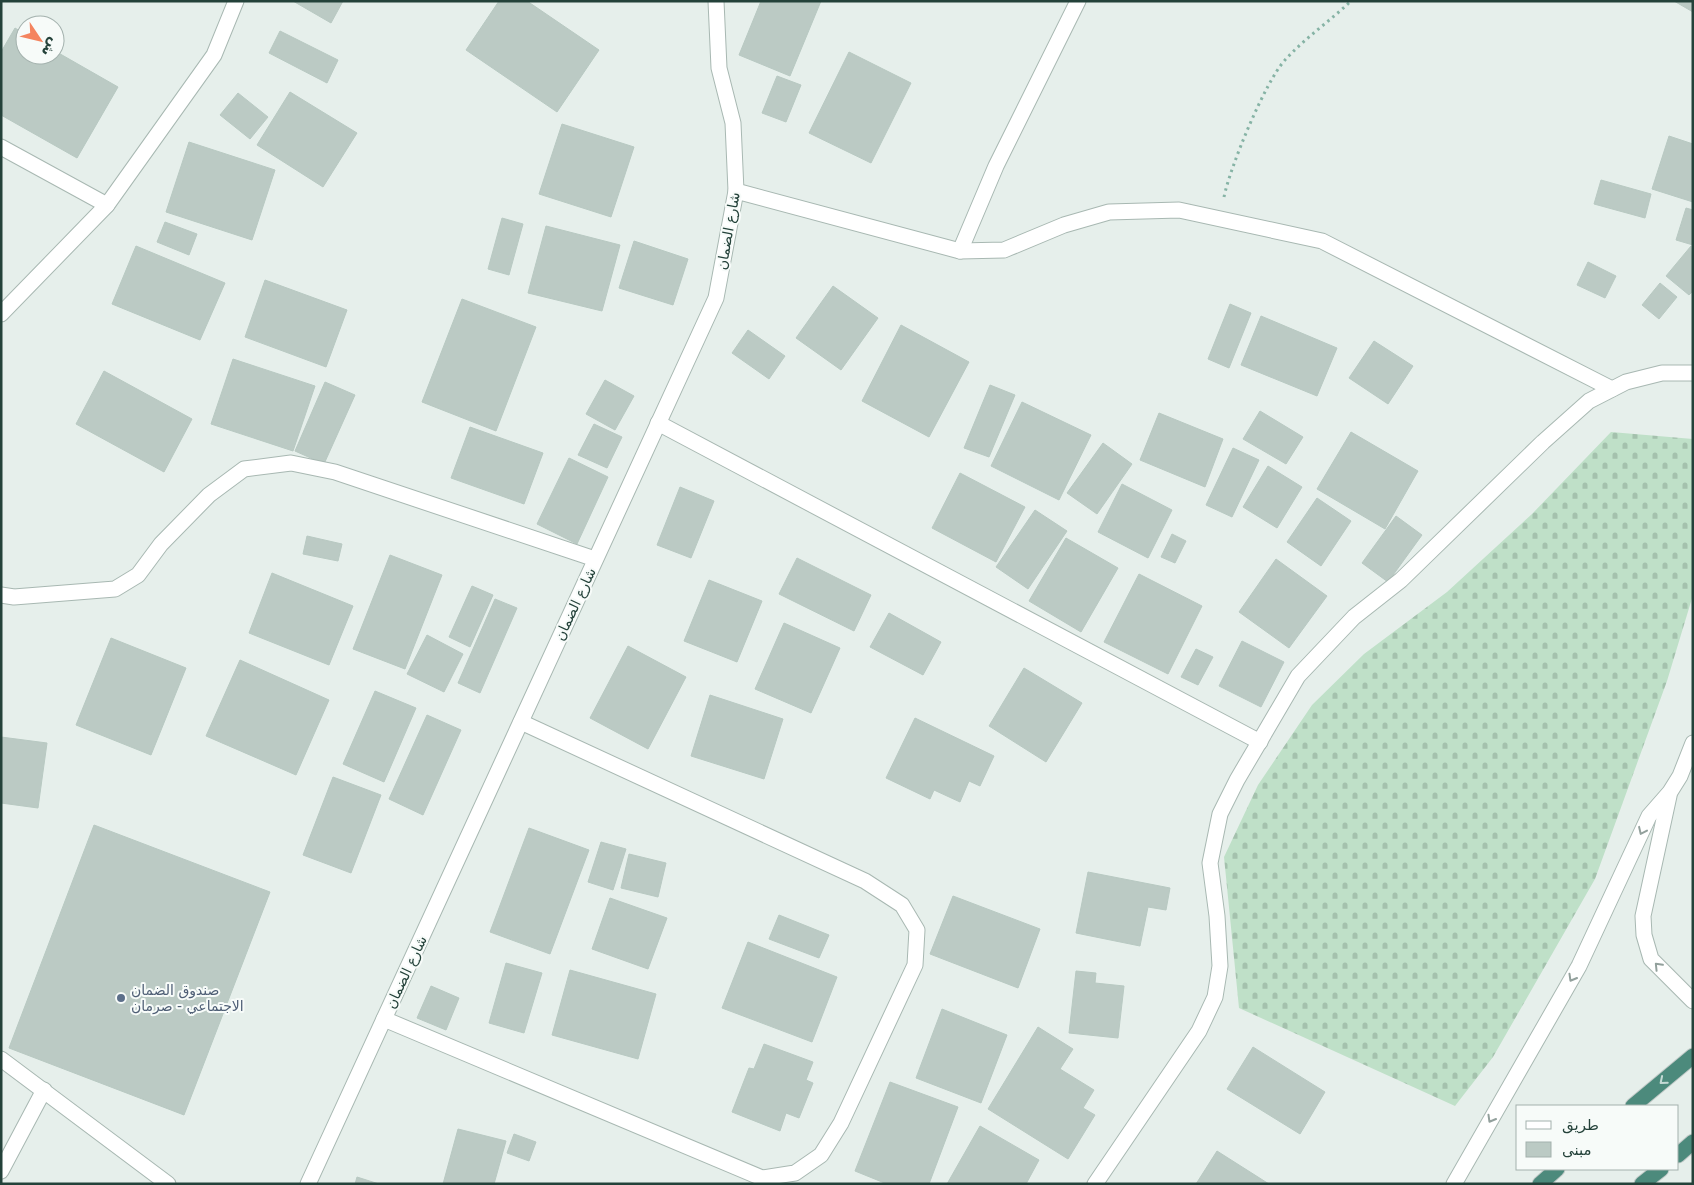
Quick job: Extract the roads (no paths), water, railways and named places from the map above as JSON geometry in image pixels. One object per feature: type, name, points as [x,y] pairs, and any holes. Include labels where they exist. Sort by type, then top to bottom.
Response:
[{"type":"highway","points":[[1634,1105],[1693,1056]]},
{"type":"highway","points":[[1679,1154],[1693,1142]]},
{"type":"highway","points":[[1540,1184],[1556,1170]]},
{"type":"highway","points":[[1642,1184],[1660,1170]]},
{"type":"street","points":[[1,314],[107,205],[214,55],[236,1]]},
{"type":"street","name":"شارع الضمان","points":[[308,1184],[716,298],[736,191],[733,124],[720,68],[716,1]]},
{"type":"street","points":[[960,251],[996,166],[1078,1]]},
{"type":"street","points":[[1,147],[107,205]]},
{"type":"street","points":[[736,191],[960,251],[1004,250],[1064,225],[1109,212],[1179,210],[1322,241],[1612,389]]},
{"type":"street","points":[[1095,1184],[1199,1030],[1215,997],[1220,966],[1217,916],[1210,863],[1220,814],[1298,676],[1354,617],[1401,580],[1542,442],[1589,401],[1626,382],[1662,373],[1693,373]]},
{"type":"street","points":[[658,424],[1260,742]]},
{"type":"street","points":[[1,594],[14,597],[115,589],[138,575],[160,544],[209,495],[244,469],[291,463],[336,472],[596,560]]},
{"type":"street","points":[[384,1019],[762,1178],[795,1173],[821,1155],[841,1123],[916,965],[916,930],[902,905],[865,882],[521,722]]},
{"type":"street","points":[[1454,1184],[1579,966],[1649,816],[1670,792],[1680,776],[1693,743]]},
{"type":"street","points":[[1680,776],[1693,764]]},
{"type":"street","points":[[1670,792],[1643,916],[1644,935],[1651,959],[1693,1001]]},
{"type":"street","points":[[1,1059],[168,1184]]},
{"type":"street","points":[[1,1171],[44,1090]]},
{"type":"place","name":"صندوق الضمان الاجتماعي - صرمان","points":[[121,998]]}]
